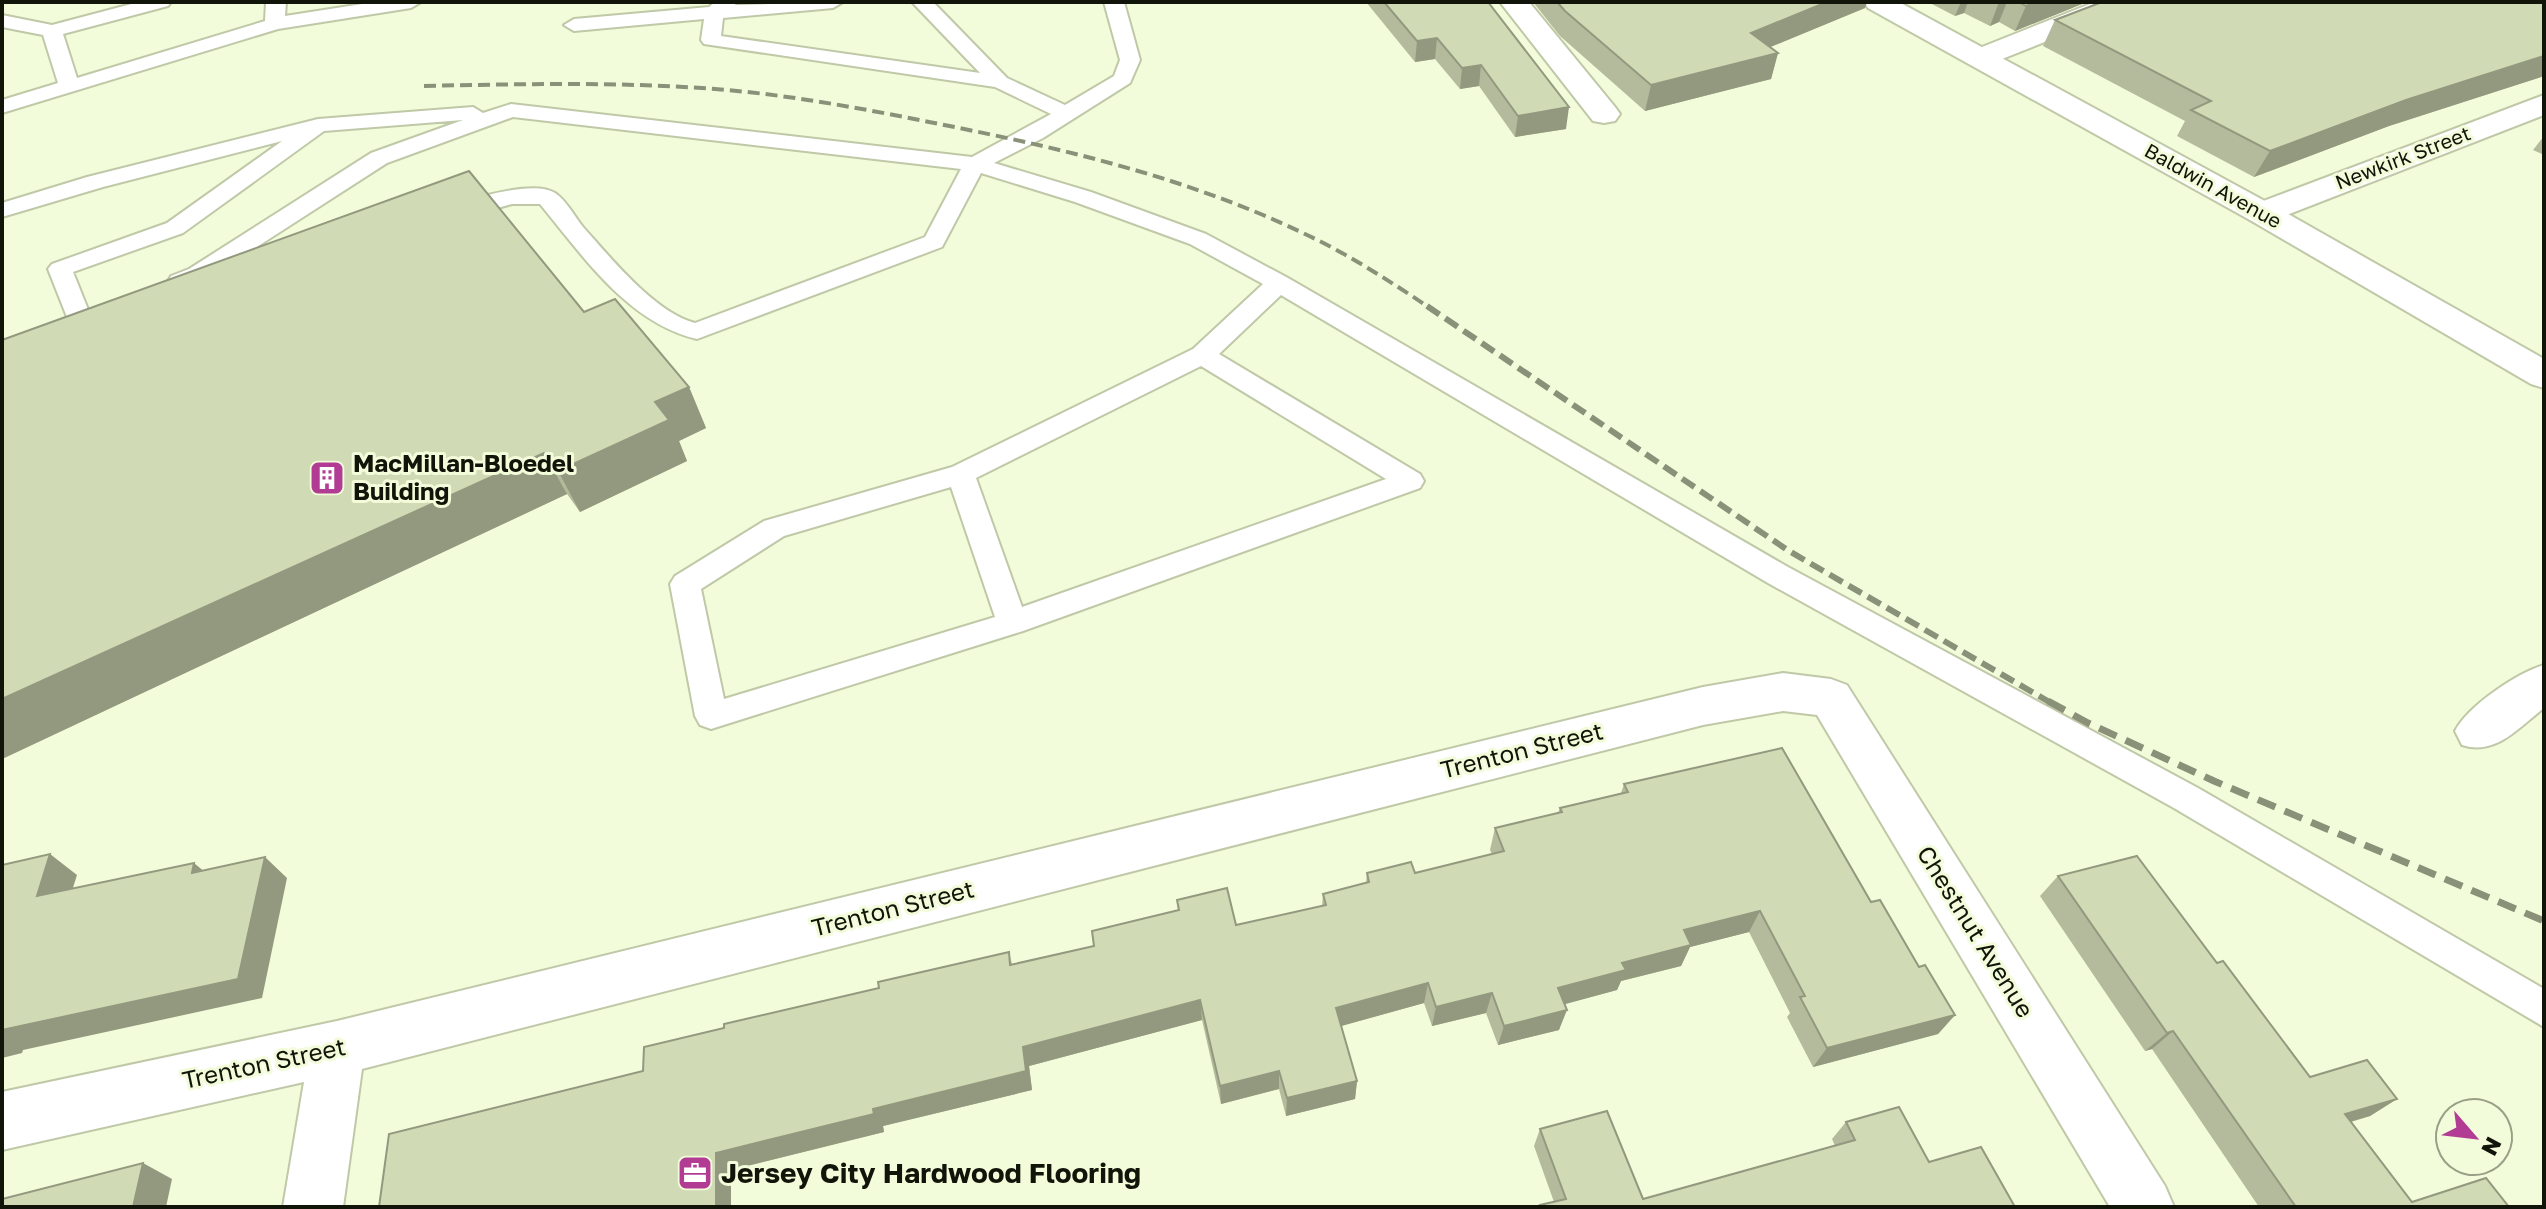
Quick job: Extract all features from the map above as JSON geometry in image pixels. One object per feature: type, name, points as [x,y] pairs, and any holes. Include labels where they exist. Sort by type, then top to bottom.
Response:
[{"type":"street","points":[[1514,2],[1604,114]]},
{"type":"street","name":"Baldwin Avenue","points":[[1878,2],[2262,213],[2544,375]]},
{"type":"street","points":[[1982,57],[2120,2]]},
{"type":"street","name":"Newkirk Street","points":[[2262,213],[2544,104]]},
{"type":"street","points":[[2479,731],[2544,683]]},
{"type":"street","name":"Trenton Street","points":[[2,1121],[337,1048],[1687,710],[1783,692]]},
{"type":"street","name":"Chestnut Avenue","points":[[1783,692],[1831,698],[2144,1207]]},
{"type":"street","points":[[313,1207],[337,1048]]},
{"type":"lane","points":[[2,12],[18,2]]},
{"type":"lane","points":[[2,21],[52,31],[161,2]]},
{"type":"lane","points":[[275,24],[276,2]]},
{"type":"lane","points":[[2,107],[275,24],[411,2]]},
{"type":"lane","points":[[574,25],[714,6],[833,2]]},
{"type":"lane","points":[[922,2],[1000,82]]},
{"type":"lane","points":[[434,220],[477,204],[519,197],[547,198],[591,253],[662,317],[687,331],[697,331],[934,242],[975,164],[1067,114],[1123,79],[1130,60],[1114,2]]},
{"type":"lane","points":[[714,6],[711,40],[1000,82],[1067,114]]},
{"type":"lane","points":[[52,31],[70,87]]},
{"type":"lane","points":[[154,290],[198,274],[379,158],[511,110]]},
{"type":"lane","points":[[2,210],[95,182],[318,125],[511,110],[975,164],[1083,197],[1198,239],[1279,283],[1778,575],[2186,798],[2544,1009]]},
{"type":"lane","points":[[53,327],[86,314],[60,269],[175,228],[318,125]]},
{"type":"lane","points":[[1202,355],[1410,481],[1012,623],[711,716],[685,584],[774,528],[961,474],[1202,355],[1279,283]]},
{"type":"lane","points":[[961,474],[1012,623]]},
{"type":"building","points":[[1384,2],[1488,2],[1569,107],[1518,116],[1481,65],[1462,68],[1437,38],[1417,41]]},
{"type":"building","points":[[1557,2],[1827,2],[1751,33],[1778,53],[1651,85]]},
{"type":"building","points":[[2102,2],[2544,2],[2544,56],[2406,100],[2270,151],[2191,110],[2211,101],[2055,20]]},
{"type":"building","name":"MacMillan-Bloedel Building","points":[[469,171],[584,312],[615,299],[689,387],[655,402],[669,420],[558,471],[544,453],[2,699],[2,340]]},
{"type":"building","points":[[1782,748],[1871,902],[1880,900],[1919,967],[1925,965],[1955,1015],[1827,1048],[1800,997],[1805,996],[1760,911],[1684,930],[1691,945],[1622,963],[1626,970],[1558,988],[1567,1010],[1504,1026],[1492,993],[1436,1007],[1428,983],[1336,1008],[1357,1081],[1287,1098],[1279,1071],[1220,1086],[1200,1000],[1023,1047],[1026,1071],[873,1109],[874,1114],[716,1153],[716,1207],[379,1207],[389,1134],[643,1071],[644,1047],[724,1028],[724,1024],[879,988],[878,982],[1009,952],[1010,965],[1094,946],[1092,931],[1179,910],[1177,900],[1227,888],[1236,925],[1326,905],[1323,894],[1369,882],[1367,873],[1411,862],[1415,873],[1504,851],[1495,828],[1628,792],[1624,784]]},
{"type":"building","points":[[50,854],[37,896],[194,863],[192,873],[265,857],[238,979],[2,1030],[2,865]]},
{"type":"building","points":[[2137,856],[2217,963],[2223,961],[2310,1077],[2367,1060],[2397,1099],[2345,1114],[2412,1202],[2486,1178],[2509,1207],[2296,1207],[2173,1031],[2167,1033],[2058,876]]},
{"type":"building","points":[[1899,1107],[1929,1162],[1981,1147],[2015,1207],[1540,1205],[1566,1199],[1540,1129],[1607,1111],[1643,1199],[1855,1140],[1846,1122]]},
{"type":"building","points":[[143,1163],[133,1207],[2,1207],[2,1199]]},
{"type":"railway","points":[[424,86],[598,84],[731,90],[845,106],[1025,142],[1168,180],[1260,214],[1337,250],[1427,306]]},
{"type":"railway","points":[[1427,306],[1789,551],[2051,703]]},
{"type":"railway","points":[[2048,701],[2088,723],[2214,781],[2544,921]]},
{"type":"place","name":"MacMillan-Bloedel Building","points":[[327,478]]},
{"type":"place","name":"Jersey City Hardwood Flooring","points":[[695,1173]]}]
